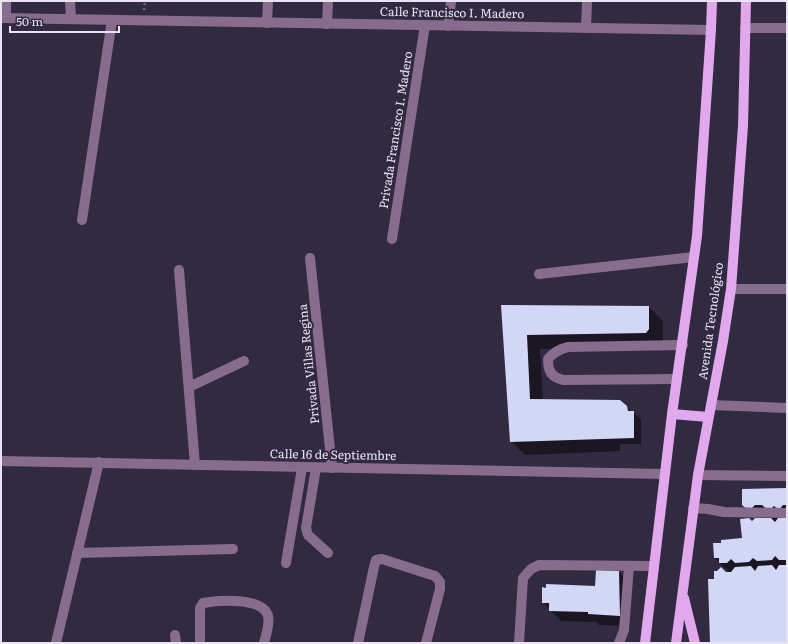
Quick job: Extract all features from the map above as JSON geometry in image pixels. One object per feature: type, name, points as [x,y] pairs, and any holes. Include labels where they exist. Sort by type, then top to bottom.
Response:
[{"type":"main road","name":"Avenida Tecnológico","points":[[644,643],[672,414],[683,345],[697,236],[712,30],[712,1]]},
{"type":"main road","name":"Avenida Tecnológico","points":[[676,643],[698,475],[723,341],[731,289],[744,126],[746,1]]},
{"type":"main road","points":[[672,414],[708,417]]},
{"type":"main road","points":[[682,588],[695,643]]},
{"type":"main road","points":[[638,643],[647,621]]},
{"type":"street","points":[[3,18],[6,1]]},
{"type":"street","points":[[70,1],[71,19]]},
{"type":"street","points":[[267,23],[268,1]]},
{"type":"street","points":[[328,1],[328,24]]},
{"type":"street","points":[[448,26],[451,1]]},
{"type":"street","points":[[586,28],[587,1]]},
{"type":"street","name":"Calle Francisco I. Madero","points":[[3,18],[712,30]]},
{"type":"street","points":[[82,220],[112,20]]},
{"type":"street","name":"Privada Francisco I. Madero","points":[[392,239],[425,25]]},
{"type":"street","points":[[745,28],[787,28]]},
{"type":"street","points":[[539,274],[694,257]]},
{"type":"street","name":"Privada Villas Regina","points":[[310,258],[332,468]]},
{"type":"street","points":[[179,270],[195,465]]},
{"type":"street","points":[[731,289],[787,290]]},
{"type":"street","points":[[677,379],[563,380],[555,378],[550,373],[548,360],[553,353],[568,347],[683,345]]},
{"type":"street","points":[[189,387],[244,361]]},
{"type":"street","points":[[711,405],[787,408]]},
{"type":"street","name":"Calle 16 de Septiembre","points":[[1,461],[665,474]]},
{"type":"street","points":[[56,643],[99,462]]},
{"type":"street","points":[[286,563],[302,468]]},
{"type":"street","points":[[316,468],[306,528],[308,535],[328,553]]},
{"type":"street","points":[[698,475],[787,476]]},
{"type":"street","points":[[693,508],[724,512],[787,513]]},
{"type":"street","points":[[77,553],[233,549]]},
{"type":"street","points":[[358,643],[374,567],[376,560],[382,558],[435,576],[440,582],[440,589],[426,643]]},
{"type":"street","points":[[519,643],[523,578],[531,569],[539,565],[654,566]]},
{"type":"street","points":[[619,643],[624,630],[629,566]]},
{"type":"street","points":[[200,643],[200,608],[203,603],[215,601],[258,604],[266,610],[269,617],[264,643]]},
{"type":"building","points":[[501,305],[649,306],[649,329],[646,333],[527,335],[530,399],[620,400],[627,406],[628,411],[634,411],[634,438],[510,442]]},
{"type":"building","points":[[787,488],[787,505],[783,505],[779,510],[774,506],[769,511],[762,505],[755,505],[749,511],[742,505],[742,489]]},
{"type":"building","points":[[787,517],[787,560],[779,560],[775,556],[772,560],[757,561],[753,558],[749,562],[735,563],[731,559],[727,563],[719,563],[719,558],[714,558],[713,543],[721,543],[721,540],[742,538],[740,519],[749,518],[752,521],[755,518],[771,518],[775,522],[778,518]]},
{"type":"building","points":[[772,565],[776,570],[779,565],[787,565],[787,643],[710,643],[708,579],[714,579],[714,571],[717,571],[721,567],[726,572],[731,572],[735,567],[751,566],[755,571],[758,566]]},
{"type":"building","points":[[596,570],[619,571],[620,616],[588,614],[588,612],[549,611],[549,603],[542,603],[542,587],[546,588],[546,584],[595,586]]}]
